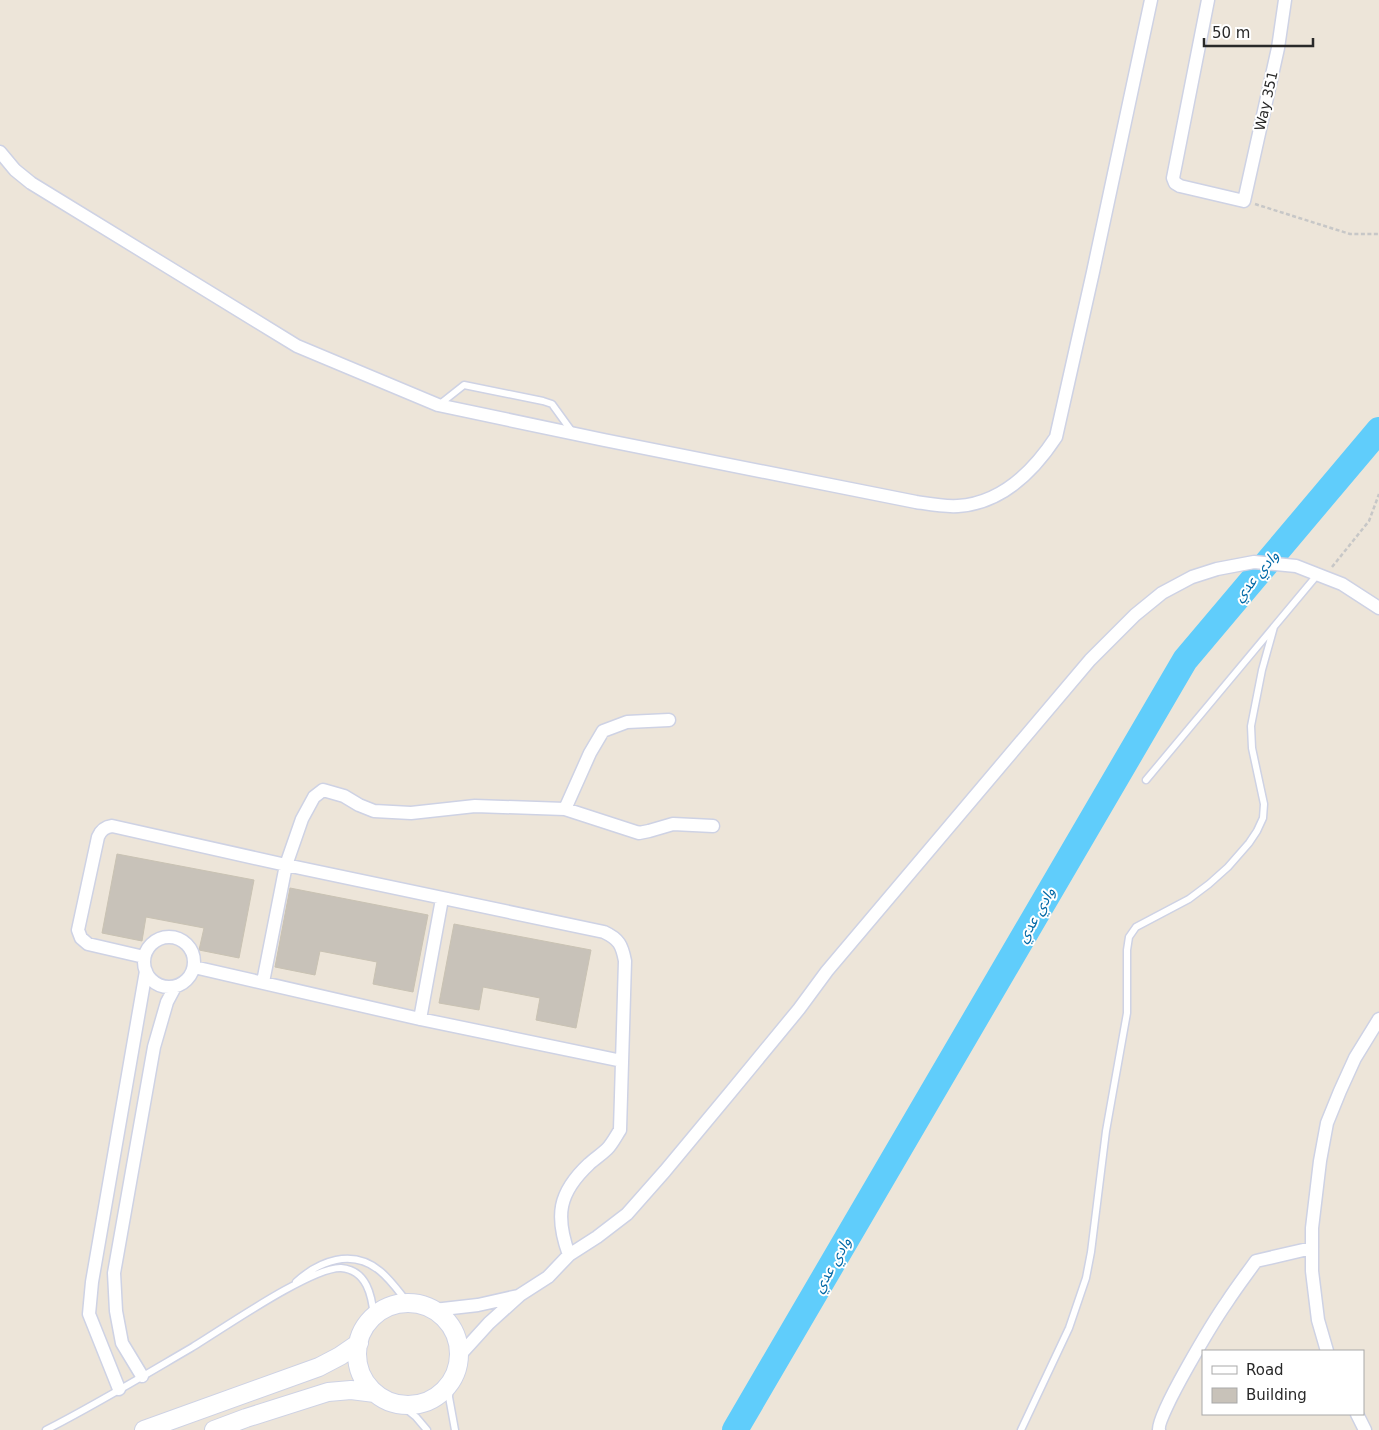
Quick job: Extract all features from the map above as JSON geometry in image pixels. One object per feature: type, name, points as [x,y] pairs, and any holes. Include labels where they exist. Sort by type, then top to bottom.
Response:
[{"type":"street","points":[[0,152],[10,166],[31,183],[283,338],[297,346],[438,405],[574,434],[943,506],[958,506],[991,498],[1020,481],[1045,454],[1056,437],[1151,0]]},
{"type":"street","points":[[1208,0],[1173,178],[1180,186],[1244,201]]},
{"type":"street","name":"Way 351","points":[[1244,201],[1278,48],[1285,0]]},
{"type":"street","points":[[459,1356],[489,1323],[520,1295],[548,1276],[569,1255],[627,1214],[666,1171],[903,880],[1090,660],[1134,615],[1162,593],[1192,577],[1217,569],[1254,562],[1296,566],[1342,584],[1379,608]]},
{"type":"street","points":[[565,809],[590,753],[603,730],[627,722],[669,720]]},
{"type":"street","points":[[263,982],[286,866],[302,819],[314,797],[323,790],[344,796],[374,811],[411,813],[475,806],[565,809],[639,833],[673,824],[713,826]]},
{"type":"street","points":[[144,957],[88,944],[79,934],[78,930],[98,837],[103,829],[112,826],[286,866],[604,932],[618,941],[623,948],[625,961],[620,1130],[607,1149],[589,1163],[572,1182],[562,1202],[561,1235],[569,1255]]},
{"type":"street","points":[[420,1019],[442,899]]},
{"type":"street","points":[[119,1389],[90,1314],[92,1282],[146,971],[144,957],[151,945],[163,938],[170,937],[184,942],[189,947],[194,960],[194,967],[187,980],[175,987],[166,1002],[154,1047],[114,1273],[116,1311],[122,1342],[142,1376]]},
{"type":"street","points":[[194,967],[420,1019],[622,1061]]},
{"type":"street","points":[[146,971],[154,983],[175,987]]},
{"type":"street","points":[[1327,1350],[1318,1320],[1312,1271],[1312,1228],[1327,1123],[1355,1058],[1379,1019]]},
{"type":"street","points":[[1159,1430],[1158,1425],[1167,1404],[1226,1303],[1256,1261],[1312,1248]]},
{"type":"street","points":[[434,1310],[478,1305],[520,1295]]},
{"type":"street","points":[[395,1304],[421,1305],[434,1310],[445,1318],[453,1329],[458,1342],[459,1356],[450,1382],[441,1393],[428,1400],[414,1404],[400,1404],[387,1400],[375,1393],[366,1382],[360,1370],[359,1343],[364,1328],[374,1316],[395,1304]]},
{"type":"street","points":[[144,1430],[312,1370],[340,1356],[359,1343]]},
{"type":"street","points":[[214,1430],[328,1392],[351,1390],[375,1393]]},
{"type":"street","points":[[1358,1415],[1365,1430]]},
{"type":"lane","points":[[438,405],[464,385],[534,399],[552,404],[574,434]]},
{"type":"lane","points":[[1146,780],[1274,627],[1321,576]]},
{"type":"lane","points":[[1021,1430],[1070,1328],[1086,1278],[1106,1131],[1127,1013],[1127,950],[1130,937],[1136,927],[1188,899],[1228,867],[1249,843],[1263,818],[1264,804],[1252,748],[1251,726],[1262,670],[1274,627]]},
{"type":"lane","points":[[291,1286],[320,1265],[336,1258],[352,1258],[366,1262],[379,1270],[408,1303]]},
{"type":"lane","points":[[46,1430],[142,1376],[291,1286],[332,1268],[344,1268],[355,1272],[364,1280],[369,1290],[374,1316]]},
{"type":"lane","points":[[450,1382],[449,1397],[454,1430]]},
{"type":"lane","points":[[400,1404],[416,1417],[426,1430]]},
{"type":"path","points":[[1244,201],[1350,234],[1379,234]]},
{"type":"path","points":[[1321,576],[1370,521],[1379,494]]},
{"type":"building","points":[[117,854],[254,880],[239,958],[199,950],[204,928],[146,917],[142,941],[102,933]]},
{"type":"building","points":[[290,888],[428,915],[413,992],[373,984],[377,962],[320,951],[315,975],[275,967]]},
{"type":"building","points":[[454,924],[591,950],[576,1028],[536,1020],[540,998],[483,987],[479,1010],[439,1003]]},
{"type":"waterway","name":"وادي عدي","points":[[735,1430],[1185,660],[1379,430]]}]
